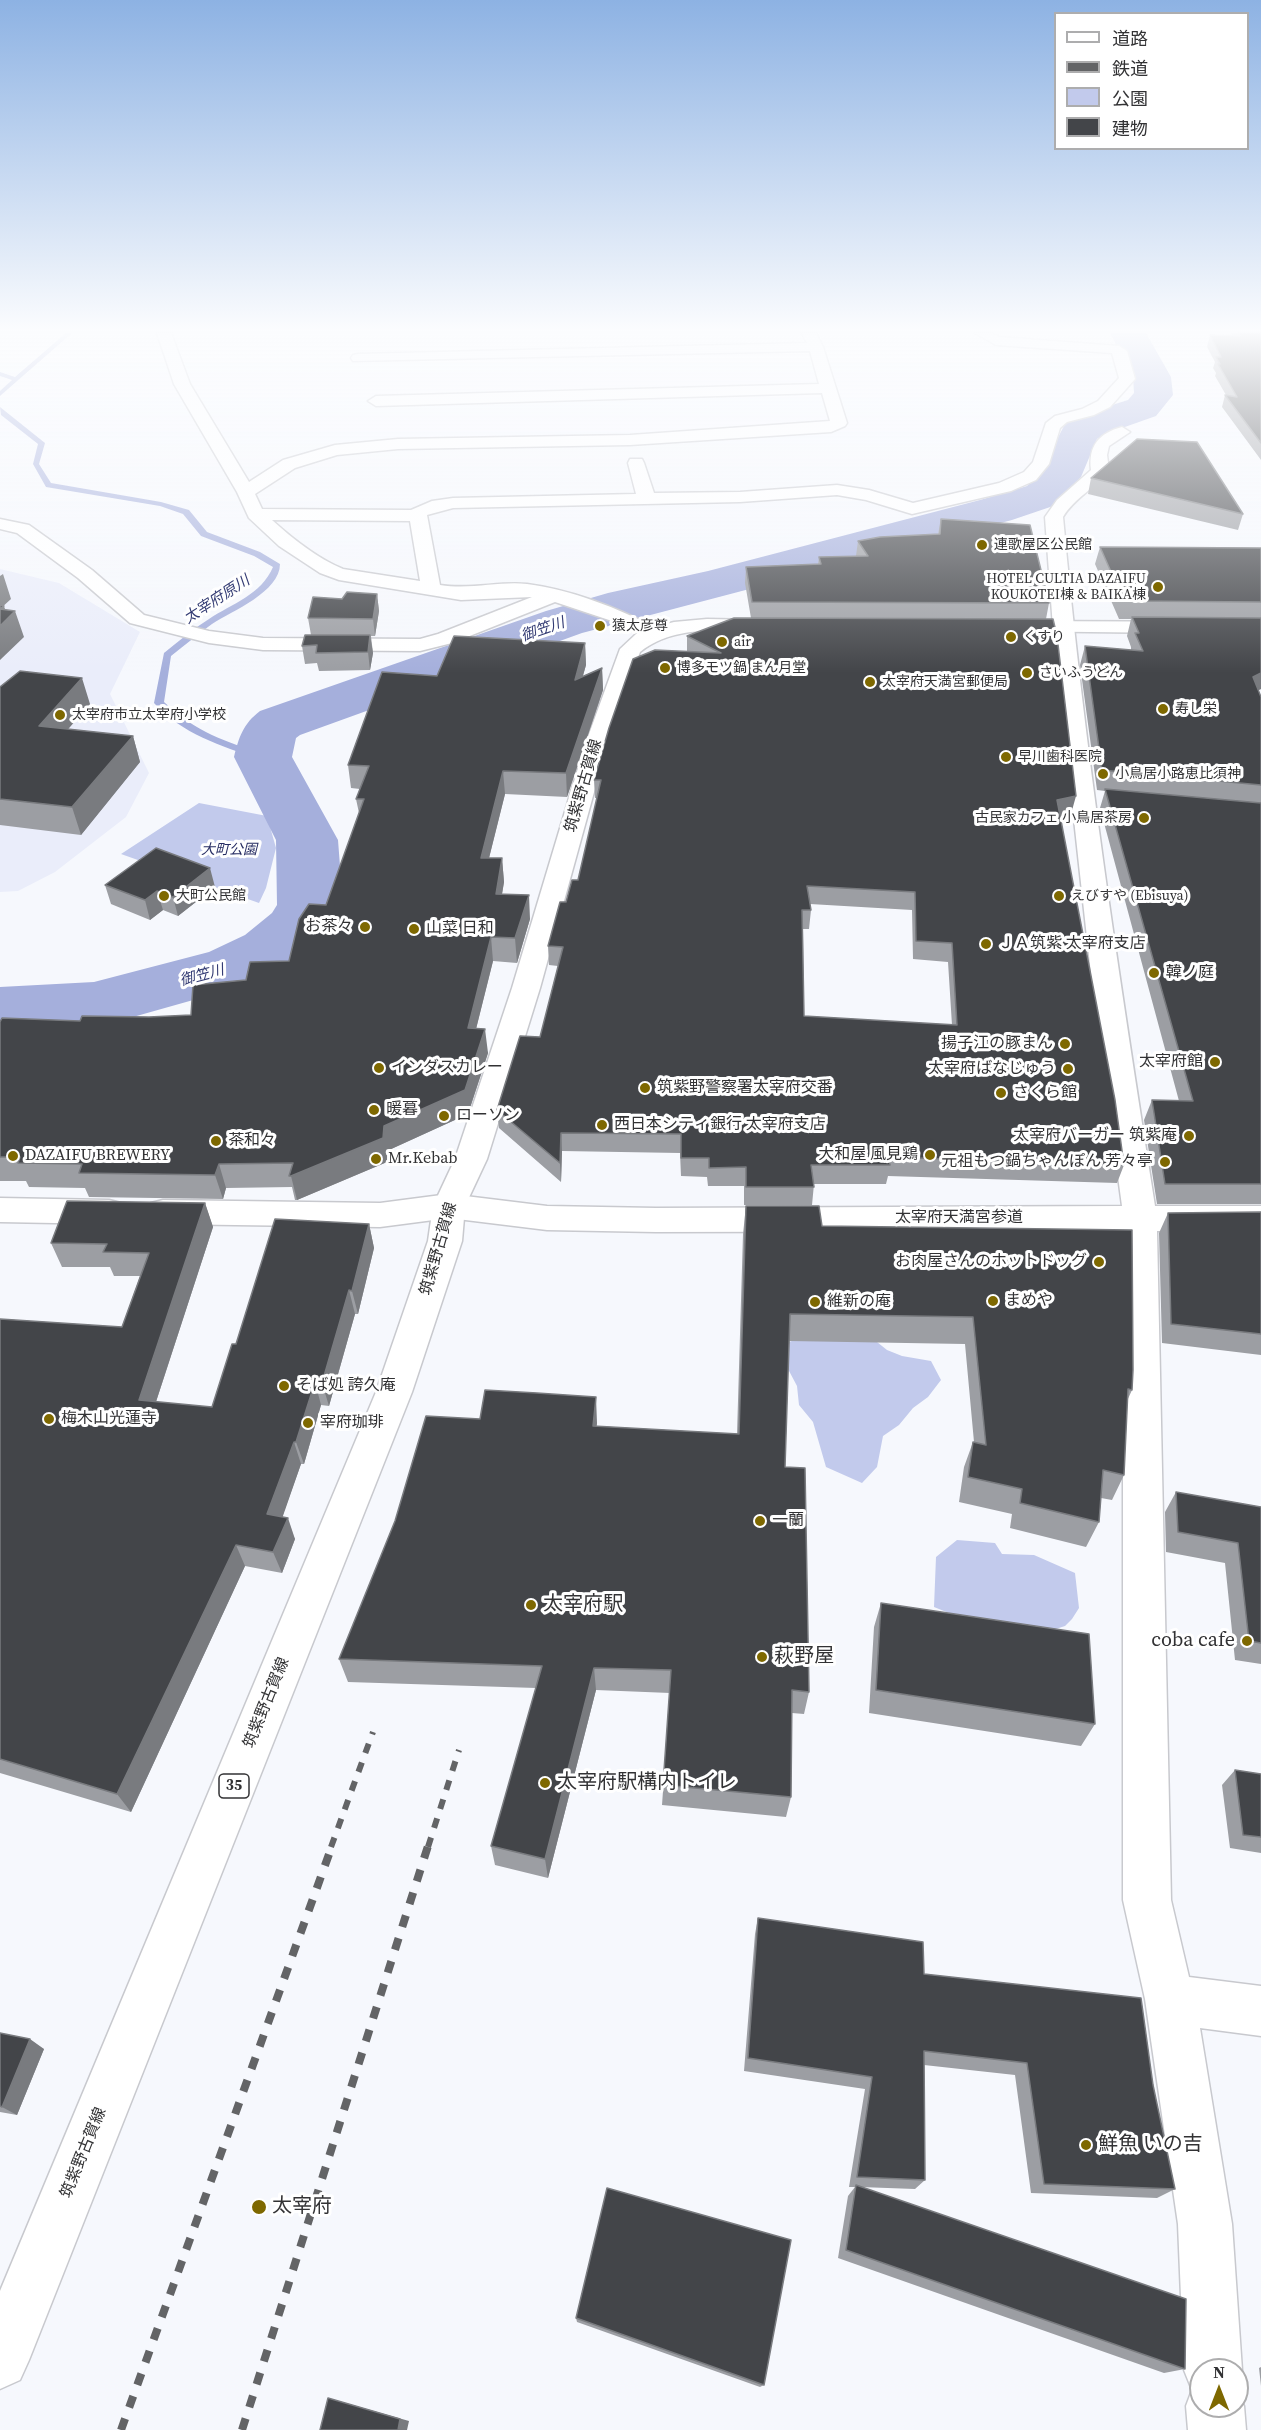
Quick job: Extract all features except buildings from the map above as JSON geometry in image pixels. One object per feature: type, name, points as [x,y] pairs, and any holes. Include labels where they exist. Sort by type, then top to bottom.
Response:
[{"type":"street","points":[[219,446],[246,492],[255,514],[286,542],[332,572],[461,594],[526,590],[560,597],[622,618],[651,633]]},
{"type":"street","points":[[246,492],[289,464],[309,456],[334,450],[372,446]]},
{"type":"street","points":[[432,590],[418,516],[419,512],[427,508],[453,503],[646,497],[740,497],[837,490],[869,495],[912,509],[1008,488],[1030,476],[1041,464],[1048,446]]},
{"type":"street","points":[[1045,503],[1095,478],[1100,470],[1097,455],[1100,446]]},
{"type":"street","points":[[636,463],[646,497]]},
{"type":"street","points":[[1008,488],[1045,503],[1054,517],[1063,628],[1097,799],[1107,983],[1140,1217],[1147,1900],[1170,1999],[1205,2224],[1212,2358]]},
{"type":"street","points":[[255,514],[418,516]]},
{"type":"street","points":[[0,524],[10,524],[23,529],[86,574],[137,619],[209,637],[291,646],[420,645],[445,639],[560,597]]},
{"type":"street","name":"筑紫野古賀線","points":[[0,2361],[394,1392],[445,1241],[449,1206],[471,1159],[519,1011],[596,745],[630,649],[640,639],[651,633],[685,626],[780,626]]},
{"type":"street","points":[[992,627],[1261,628]]},
{"type":"street","name":"太宰府天満宮参道","points":[[0,1210],[380,1215],[449,1206],[547,1218],[656,1220],[1261,1218]]},
{"type":"street","points":[[1170,1999],[1261,2011]]},
{"type":"shaded area","name":"太宰府市立太宰府小学校","points":[[0,569],[59,583],[140,632],[110,694],[149,773],[126,817],[55,872],[18,891],[0,892]]},
{"type":"green space","name":"大町公園","points":[[199,803],[267,816],[276,848],[266,888],[259,903],[121,854]]},
{"type":"green space","points":[[837,1310],[887,1350],[902,1356],[931,1361],[941,1380],[928,1397],[913,1408],[899,1425],[883,1436],[877,1467],[862,1483],[826,1467],[813,1422],[799,1405],[797,1386],[788,1369],[789,1342],[805,1336]]},
{"type":"green space","points":[[957,1540],[995,1543],[1002,1554],[1034,1555],[1075,1573],[1079,1608],[1065,1626],[1019,1641],[934,1607],[936,1557]]},
{"type":"waterway","name":"太宰府原川","points":[[41,446],[36,464],[49,485],[161,504],[186,512],[204,534],[257,554],[277,566],[266,585],[250,599],[211,621],[167,655],[159,703],[181,723],[214,740],[263,757]]},
{"type":"waterway","name":"御笠川","points":[[0,1010],[94,1005],[233,967],[269,950],[296,927],[310,905],[307,840],[263,757],[269,731],[280,723],[564,622],[626,604],[713,585],[996,510],[1043,495],[1059,477],[1073,446]]},
{"type":"railway","points":[[331,1847],[373,1732]]},
{"type":"railway","points":[[428,1847],[459,1750]]},
{"type":"railway","points":[[121,2430],[332,1846]]},
{"type":"railway","points":[[242,2430],[428,1846]]},
{"type":"place","name":"連歌屋区公民館","points":[[982,545]]},
{"type":"place","name":"HOTEL CULTIA DAZAIFU KOUKOTEI棟 & BAIKA棟","points":[[1158,587]]},
{"type":"place","name":"猿太彦尊","points":[[600,626]]},
{"type":"place","name":"くすり","points":[[1011,637]]},
{"type":"place","name":"air","points":[[722,642]]},
{"type":"place","name":"博多モツ鍋 まん月堂","points":[[665,668]]},
{"type":"place","name":"さいふうどん","points":[[1027,673]]},
{"type":"place","name":"太宰府天満宮郵便局","points":[[870,682]]},
{"type":"place","name":"寿し栄","points":[[1163,709]]},
{"type":"place","name":"太宰府市立太宰府小学校","points":[[60,715]]},
{"type":"place","name":"早川歯科医院","points":[[1006,757]]},
{"type":"place","name":"小鳥居小路恵比須神","points":[[1103,774]]},
{"type":"place","name":"古民家カフェ 小鳥居茶房","points":[[1144,818]]},
{"type":"place","name":"大町公民館","points":[[164,896]]},
{"type":"place","name":"えびすや (Ebisuya)","points":[[1059,896]]},
{"type":"place","name":"お茶々","points":[[365,927]]},
{"type":"place","name":"山菜 日和","points":[[414,929]]},
{"type":"place","name":"ＪＡ筑紫 太宰府支店","points":[[986,944]]},
{"type":"place","name":"韓ノ庭","points":[[1154,973]]},
{"type":"place","name":"揚子江の豚まん","points":[[1065,1044]]},
{"type":"place","name":"太宰府館","points":[[1215,1062]]},
{"type":"place","name":"インダスカレー","points":[[379,1068]]},
{"type":"place","name":"太宰府ばなじゅう","points":[[1068,1069]]},
{"type":"place","name":"筑紫野警察署太宰府交番","points":[[645,1088]]},
{"type":"place","name":"さくら館","points":[[1001,1093]]},
{"type":"place","name":"暖暮","points":[[374,1110]]},
{"type":"place","name":"ローソン","points":[[444,1116]]},
{"type":"place","name":"西日本シティ銀行 太宰府支店","points":[[602,1125]]},
{"type":"place","name":"太宰府バーガー 筑紫庵","points":[[1189,1136]]},
{"type":"place","name":"茶和々","points":[[216,1141]]},
{"type":"place","name":"大和屋 風見鶏","points":[[930,1155]]},
{"type":"place","name":"DAZAIFU BREWERY","points":[[13,1156]]},
{"type":"place","name":"Mr.Kebab","points":[[376,1159]]},
{"type":"place","name":"元祖もつ鍋ちゃんぽん 芳々亭","points":[[1165,1162]]},
{"type":"place","name":"お肉屋さんのホットドッグ","points":[[1099,1262]]},
{"type":"place","name":"まめや","points":[[993,1301]]},
{"type":"place","name":"維新の庵","points":[[815,1302]]},
{"type":"place","name":"そば処 誇久庵","points":[[284,1386]]},
{"type":"place","name":"梅木山光蓮寺","points":[[49,1419]]},
{"type":"place","name":"宰府珈琲","points":[[308,1423]]},
{"type":"place","name":"一蘭","points":[[760,1521]]},
{"type":"place","name":"太宰府駅","points":[[531,1605]]},
{"type":"place","name":"coba cafe","points":[[1247,1641]]},
{"type":"place","name":"萩野屋","points":[[762,1657]]},
{"type":"place","name":"太宰府駅構内トイレ","points":[[545,1783]]},
{"type":"place","name":"鮮魚 いの吉","points":[[1086,2145]]},
{"type":"place","name":"太宰府","points":[[259,2207]]}]
